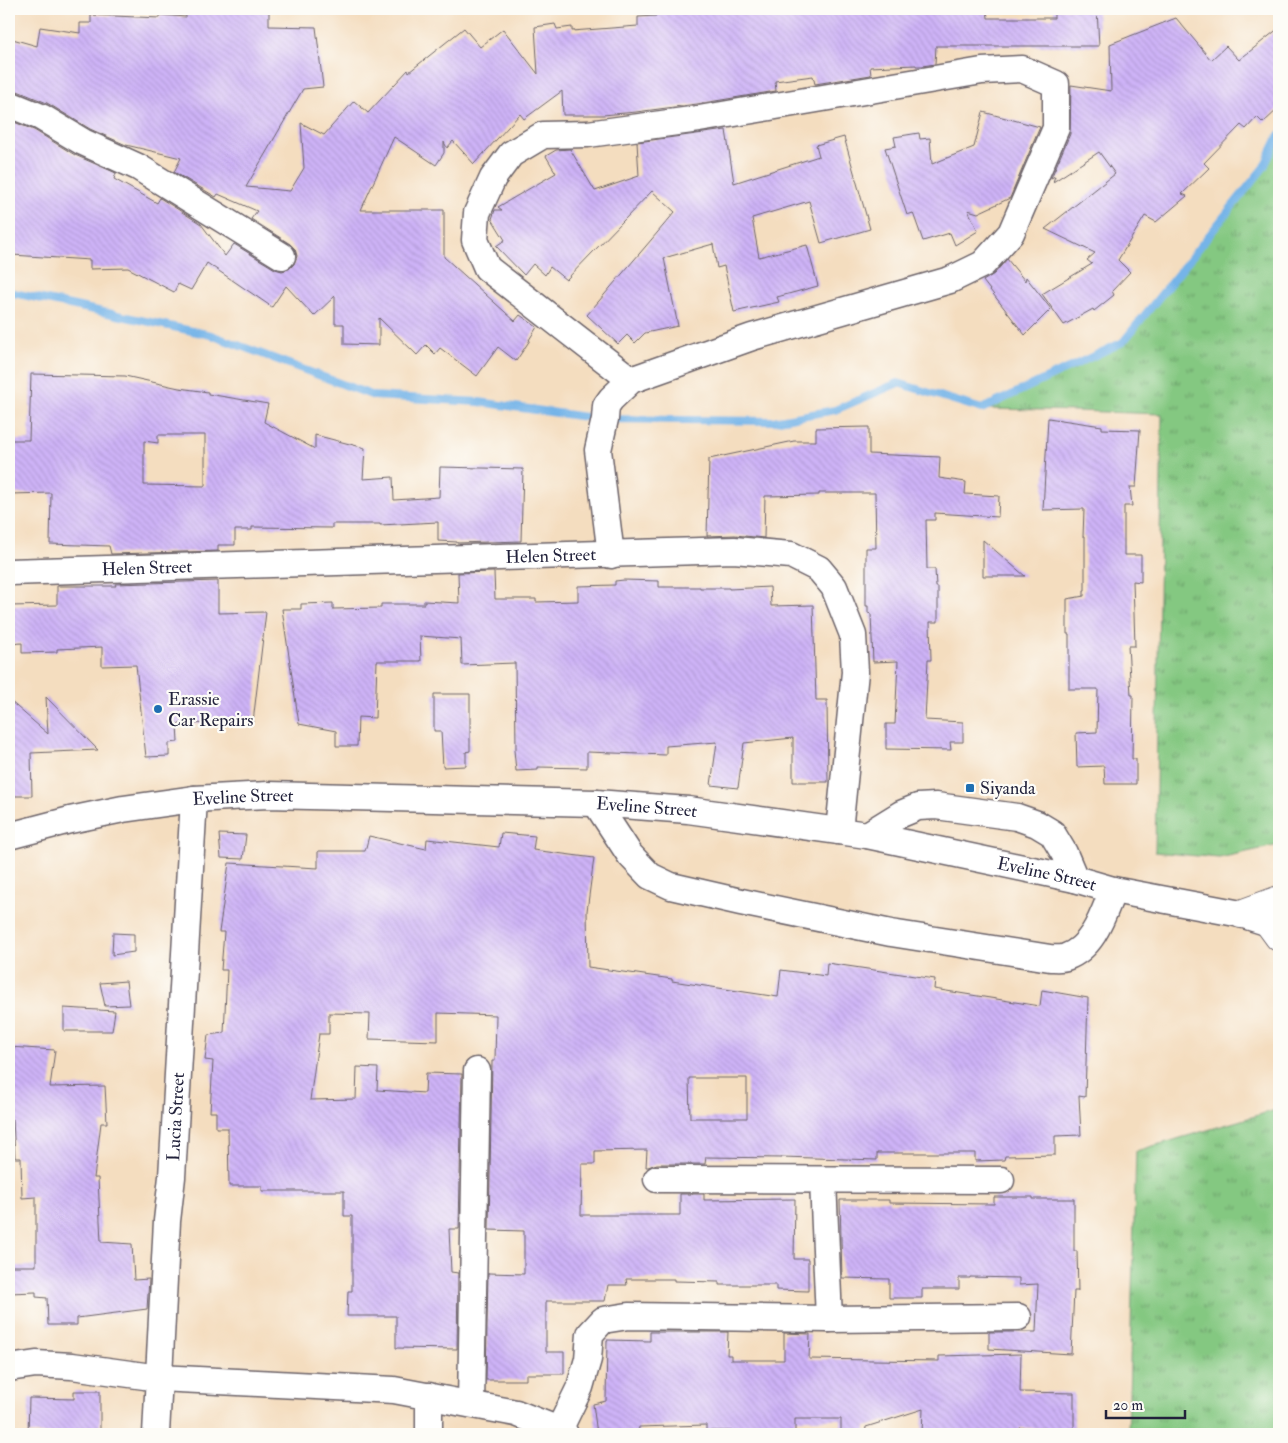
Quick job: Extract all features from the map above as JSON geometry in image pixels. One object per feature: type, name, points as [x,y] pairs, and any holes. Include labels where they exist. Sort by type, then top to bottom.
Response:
[{"type":"main road","points":[[1241,914],[1276,921]]},
{"type":"street","points":[[611,555],[598,450],[606,406],[611,398],[631,380],[752,337],[950,280],[983,264],[1011,233],[1056,128],[1056,84],[1022,68],[982,71],[699,119],[588,134],[543,135],[511,154],[493,178],[477,213],[475,240],[487,268],[631,380]]},
{"type":"street","points":[[9,104],[41,118],[83,142],[138,167],[282,256]]},
{"type":"street","name":"Helen Street","points":[[9,572],[734,550],[791,556],[819,569],[834,587],[853,635],[855,672],[839,831]]},
{"type":"street","name":"Eveline Street","points":[[9,836],[70,820],[123,809],[194,799],[268,796],[485,799],[596,803],[688,810],[867,835],[1075,878],[1113,890],[1241,914]]},
{"type":"street","name":"Lucia Street","points":[[156,1434],[167,1221],[172,1177],[194,799]]},
{"type":"street","points":[[596,803],[630,855],[650,876],[664,883],[740,902],[891,933],[1050,958],[1065,958],[1084,947],[1097,928],[1113,890]]},
{"type":"street","points":[[867,835],[900,814],[918,807],[936,806],[1018,817],[1037,824],[1052,833],[1064,853],[1075,878]]},
{"type":"street","points":[[471,1404],[476,1071]]},
{"type":"street","points":[[657,1179],[1001,1180]]},
{"type":"street","points":[[823,1180],[829,1319]]},
{"type":"street","points":[[9,1368],[36,1364],[72,1366],[159,1378],[394,1390],[516,1413],[562,1432],[580,1387],[588,1359],[590,1334],[603,1320],[628,1316],[829,1319],[1018,1317]]},
{"type":"street","points":[[429,1396],[429,1434]]},
{"type":"green space","points":[[1279,135],[1279,845],[1219,858],[1155,852],[1162,414],[982,409],[1123,342],[1264,167]]},
{"type":"green space","points":[[1279,1109],[1279,1434],[1128,1434],[1136,1151]]},
{"type":"building","points":[[211,9],[269,9],[269,26],[316,27],[323,87],[303,89],[246,187],[290,191],[304,168],[301,123],[324,135],[354,101],[368,113],[408,70],[409,72],[464,28],[480,47],[503,29],[538,74],[535,27],[555,24],[557,29],[572,27],[572,31],[638,26],[638,17],[656,16],[655,9],[987,9],[988,18],[1054,18],[1054,9],[1097,9],[1099,46],[936,46],[935,64],[870,67],[871,75],[815,84],[813,76],[775,81],[776,91],[697,104],[603,115],[563,115],[562,91],[524,119],[520,114],[474,164],[453,141],[447,148],[444,142],[444,153],[436,165],[394,137],[361,210],[444,210],[444,257],[515,321],[520,315],[537,327],[516,361],[498,347],[477,376],[440,348],[435,354],[426,345],[417,355],[379,318],[379,345],[344,344],[344,324],[335,324],[335,296],[314,316],[286,286],[272,307],[207,263],[191,290],[178,284],[174,292],[128,268],[90,269],[90,260],[12,255],[14,209],[9,209],[9,120],[34,130],[75,155],[116,173],[114,179],[157,203],[160,198],[201,224],[225,256],[234,244],[275,269],[282,271],[289,269],[294,264],[297,256],[295,249],[251,219],[257,211],[218,194],[216,197],[174,172],[181,158],[126,145],[90,129],[47,103],[9,89],[9,38],[37,46],[40,27],[80,33],[80,23],[91,23],[91,15],[160,18],[160,15],[186,17],[186,10],[211,11]]},
{"type":"building","points":[[1176,18],[1211,60],[1226,46],[1239,60],[1279,28],[1279,108],[1263,123],[1257,117],[1246,129],[1241,125],[1204,163],[1209,168],[1182,194],[1187,196],[1156,222],[1145,216],[1118,260],[1130,272],[1112,291],[1114,295],[1094,311],[1093,309],[1064,325],[1042,294],[1092,264],[1087,260],[1095,253],[1045,229],[1115,174],[1099,152],[1053,182],[1055,176],[1051,178],[1070,134],[1071,85],[1111,91],[1110,44]]},
{"type":"building","points":[[983,112],[1040,127],[1010,198],[978,213],[968,210],[978,231],[955,245],[950,233],[923,241],[913,213],[907,215],[885,148],[896,146],[894,137],[919,133],[920,139],[930,138],[932,164],[974,147]]},
{"type":"building","points":[[726,130],[734,183],[819,156],[816,145],[844,137],[870,229],[821,243],[809,201],[752,218],[759,257],[807,245],[818,286],[777,297],[779,302],[734,312],[724,266],[717,268],[713,244],[664,258],[678,326],[645,333],[635,343],[627,335],[618,344],[587,315],[675,212],[652,191],[566,280],[550,267],[545,275],[533,264],[524,275],[496,246],[505,240],[492,219],[495,210],[502,210],[498,207],[556,173],[546,156],[556,150],[570,149],[595,191],[639,176],[637,142]]},
{"type":"building","points":[[1007,259],[1025,281],[1026,277],[1051,309],[1025,335],[983,281],[994,274]]},
{"type":"building","points":[[31,374],[125,376],[179,388],[208,392],[208,394],[268,404],[264,422],[315,449],[315,435],[365,448],[363,479],[393,477],[394,500],[439,497],[440,467],[523,469],[521,541],[457,543],[438,541],[438,522],[380,525],[332,524],[332,528],[252,527],[252,530],[235,530],[235,545],[218,545],[218,551],[111,554],[109,546],[50,544],[51,493],[9,494],[9,440],[29,440]],"holes":[[[158,435],[205,435],[205,486],[144,485],[144,441],[158,443]]]},
{"type":"building","points":[[1048,418],[1102,426],[1102,429],[1140,430],[1136,487],[1130,487],[1132,506],[1124,506],[1124,555],[1141,555],[1141,582],[1133,581],[1135,646],[1128,646],[1131,695],[1133,695],[1132,759],[1136,759],[1136,784],[1105,784],[1104,766],[1077,767],[1076,733],[1097,732],[1098,689],[1069,689],[1067,599],[1084,596],[1084,509],[1043,510]]},
{"type":"building","points":[[869,427],[869,454],[940,457],[939,478],[966,482],[965,494],[999,496],[998,517],[935,513],[935,520],[926,520],[927,569],[935,569],[936,587],[938,587],[938,622],[930,622],[931,660],[928,660],[925,720],[963,722],[963,742],[950,742],[951,750],[886,749],[886,724],[895,724],[898,661],[873,662],[871,614],[868,613],[868,606],[866,606],[866,548],[876,548],[875,493],[819,493],[819,495],[765,496],[764,538],[735,535],[707,536],[709,459],[794,441],[816,441],[816,428]]},
{"type":"building","points":[[983,540],[1025,576],[983,576]]},
{"type":"building","points":[[494,572],[495,599],[536,599],[536,602],[578,601],[578,586],[615,585],[615,581],[624,580],[659,581],[659,587],[729,589],[770,587],[771,606],[813,605],[816,700],[827,700],[828,782],[793,782],[793,738],[744,743],[738,788],[711,785],[717,742],[666,746],[666,755],[587,752],[587,768],[538,767],[538,770],[516,771],[514,750],[516,750],[515,663],[462,665],[461,639],[420,636],[421,661],[377,661],[375,718],[358,717],[357,746],[336,746],[336,731],[299,724],[282,609],[301,609],[301,604],[333,603],[333,609],[381,608],[381,604],[424,604],[424,601],[459,603],[458,573]]},
{"type":"building","points":[[218,581],[218,613],[266,612],[253,722],[177,724],[178,742],[169,743],[169,756],[146,757],[136,665],[102,666],[102,647],[57,649],[57,652],[22,653],[22,643],[9,644],[9,606],[57,605],[57,586],[116,586],[115,584]]},
{"type":"building","points":[[434,694],[470,694],[470,751],[466,752],[466,766],[443,767],[441,731],[434,731]]},
{"type":"building","points":[[46,697],[98,750],[31,753],[32,796],[9,796],[9,700],[48,734]]},
{"type":"building","points":[[501,833],[535,836],[533,850],[594,858],[587,911],[588,967],[778,997],[781,970],[826,976],[827,963],[935,979],[934,989],[1040,1006],[1042,990],[1088,998],[1085,1097],[1079,1096],[1081,1135],[1055,1136],[1055,1155],[1005,1156],[1004,1160],[975,1161],[975,1153],[877,1153],[877,1160],[706,1157],[705,1164],[657,1164],[646,1167],[647,1150],[595,1151],[595,1164],[582,1164],[581,1215],[680,1215],[680,1194],[704,1194],[704,1200],[795,1199],[794,1259],[808,1259],[808,1291],[776,1290],[776,1285],[719,1285],[719,1282],[674,1281],[674,1279],[626,1279],[627,1285],[608,1285],[605,1301],[546,1301],[546,1352],[564,1352],[564,1374],[526,1374],[526,1380],[486,1380],[488,1273],[524,1274],[524,1231],[489,1230],[492,1061],[495,1061],[496,1015],[438,1013],[438,1041],[369,1039],[370,1014],[329,1013],[329,1034],[319,1034],[310,1100],[356,1099],[357,1067],[378,1068],[377,1090],[425,1093],[426,1073],[462,1074],[459,1229],[449,1229],[451,1272],[458,1273],[457,1349],[396,1348],[396,1316],[347,1316],[348,1291],[352,1291],[352,1216],[344,1216],[344,1191],[262,1191],[262,1186],[229,1186],[228,1128],[216,1128],[216,1112],[210,1112],[213,1061],[205,1060],[208,1035],[224,1033],[227,970],[221,970],[224,932],[219,932],[229,863],[318,868],[318,851],[365,851],[369,836],[426,849],[427,839],[499,847]],"holes":[[[689,1078],[747,1078],[747,1118],[690,1118]]]},
{"type":"building","points":[[219,834],[246,835],[243,859],[221,858]]},
{"type":"building","points":[[113,933],[134,934],[134,952],[112,955]]},
{"type":"building","points":[[126,981],[129,1005],[105,1006],[100,983]]},
{"type":"building","points":[[64,1008],[115,1011],[112,1031],[64,1031]]},
{"type":"building","points":[[9,1047],[55,1050],[50,1087],[105,1086],[107,1123],[101,1123],[94,1178],[98,1178],[101,1242],[132,1244],[134,1280],[149,1279],[147,1309],[77,1318],[77,1325],[48,1325],[47,1298],[36,1297],[36,1292],[9,1293],[9,1266],[36,1266],[36,1197],[22,1198],[21,1158],[15,1158],[13,1119],[9,1119]]},
{"type":"building","points":[[994,1197],[1074,1199],[1074,1251],[1077,1251],[1078,1291],[1074,1291],[1071,1354],[989,1349],[989,1332],[1036,1332],[1038,1284],[1019,1285],[1019,1278],[959,1278],[959,1289],[922,1289],[922,1298],[889,1298],[889,1279],[842,1278],[840,1200],[889,1200],[889,1203],[994,1204]]},
{"type":"building","points":[[650,1332],[728,1332],[727,1355],[731,1355],[731,1360],[784,1360],[784,1333],[810,1334],[809,1359],[939,1361],[939,1356],[1021,1354],[1020,1392],[1074,1393],[1074,1429],[1020,1428],[1020,1434],[922,1434],[923,1409],[866,1427],[865,1434],[841,1434],[841,1419],[795,1419],[795,1434],[706,1431],[706,1425],[639,1427],[638,1434],[597,1434],[593,1404],[606,1401],[607,1340],[650,1341]]},
{"type":"building","points":[[74,1391],[100,1391],[100,1434],[28,1434],[29,1398],[74,1399]]},
{"type":"waterway","points":[[9,292],[211,335],[374,396],[479,402],[600,419],[773,421],[835,410],[898,383],[982,409],[1123,342],[1264,167],[1279,135]]},
{"type":"place","name":"Erassie Car Repairs","points":[[158,709]]},
{"type":"place","name":"Siyanda","points":[[970,788]]}]
